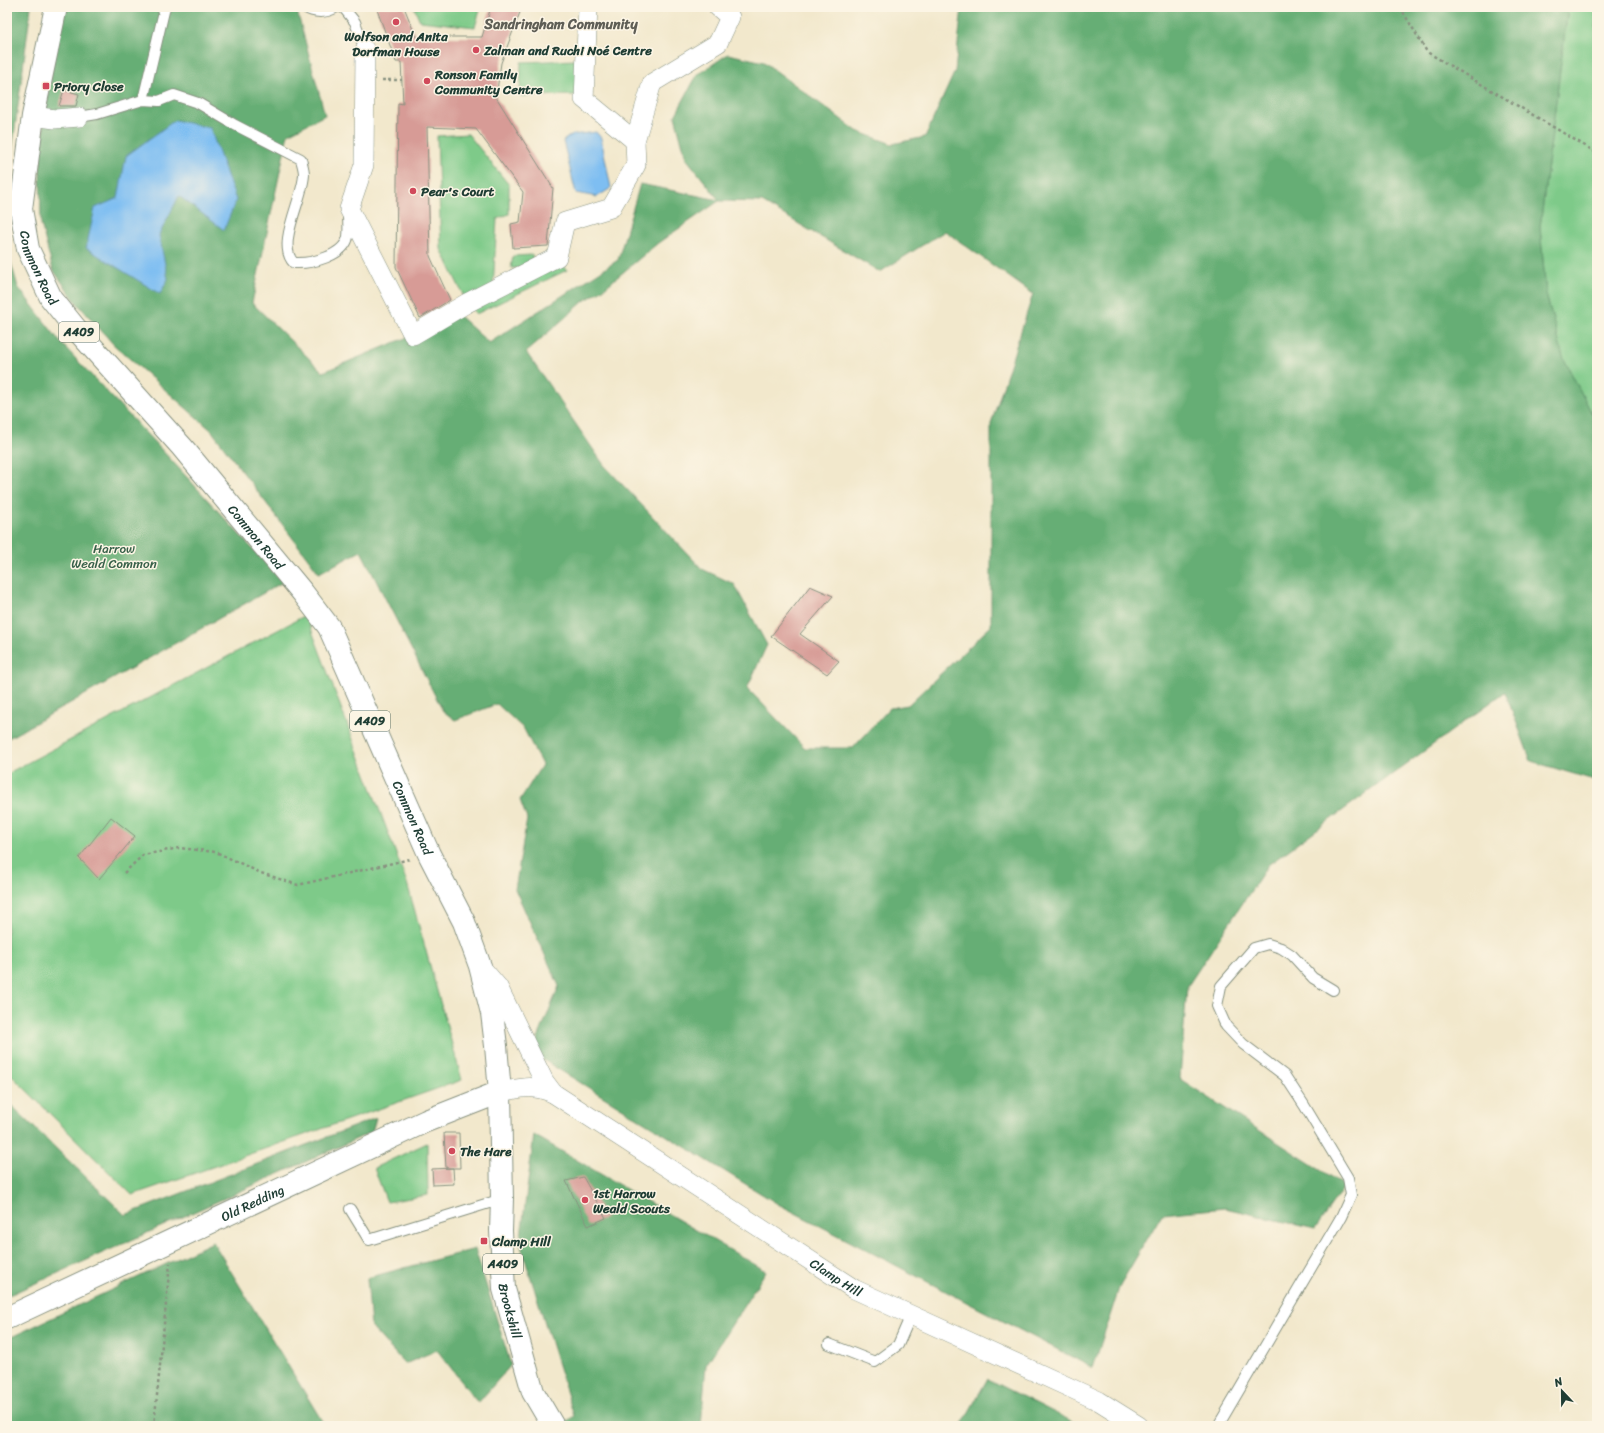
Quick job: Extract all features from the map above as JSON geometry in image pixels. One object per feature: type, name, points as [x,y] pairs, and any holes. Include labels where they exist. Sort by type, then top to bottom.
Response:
[{"type":"main road","name":"Common Road","points":[[56,7],[33,116],[21,209],[28,249],[51,298],[76,330],[182,447],[303,593],[329,627],[429,854],[464,922],[480,966],[492,1013],[500,1092]]},
{"type":"main road","name":"Brookshill","points":[[500,1092],[502,1199],[501,1231],[504,1288],[533,1392],[553,1426]]},
{"type":"main road","name":"Old Redding","points":[[7,1318],[426,1121],[500,1092]]},
{"type":"street","points":[[588,7],[584,99],[635,141]]},
{"type":"street","points":[[365,50],[364,165],[348,209],[413,335],[466,303],[557,257],[565,222],[611,208],[636,165],[635,141],[652,83],[718,43],[730,17],[718,7]]},
{"type":"street","points":[[33,116],[55,119],[79,117]]},
{"type":"street","name":"Clamp Hill","points":[[480,966],[498,987],[544,1080],[553,1093]]},
{"type":"street","name":"Clamp Hill","points":[[500,1092],[527,1087],[537,1087],[553,1093],[854,1289],[1099,1401],[1139,1426]]},
{"type":"lane","points":[[143,100],[165,7]]},
{"type":"lane","points":[[304,7],[309,10],[322,12],[337,7]]},
{"type":"lane","points":[[343,7],[355,22],[365,50]]},
{"type":"lane","points":[[79,117],[97,114],[143,100],[159,101],[174,94],[189,98],[235,125],[301,159],[304,174],[289,236],[289,255],[294,263],[308,263],[339,250],[348,237],[348,209]]},
{"type":"lane","points":[[1218,1426],[1341,1216],[1351,1195],[1348,1178],[1304,1105],[1284,1076],[1244,1044],[1226,1026],[1217,1006],[1221,986],[1254,948],[1268,944],[1281,948],[1292,955],[1313,978],[1333,990]]},
{"type":"lane","points":[[350,1209],[370,1240],[502,1199]]},
{"type":"lane","points":[[829,1344],[875,1362],[898,1345],[911,1315]]},
{"type":"path","points":[[1400,7],[1427,52],[1597,153]]},
{"type":"path","points":[[1592,7],[1597,55]]},
{"type":"path","points":[[124,873],[143,855],[179,848],[216,852],[261,873],[298,884],[429,854]]},
{"type":"path","points":[[154,1426],[172,1240]]},
{"type":"green space","points":[[7,7],[31,7],[7,189]]},
{"type":"green space","points":[[61,7],[296,7],[325,115],[288,134],[252,303],[323,372],[459,316],[489,343],[618,260],[640,184],[719,200],[686,158],[675,116],[697,75],[728,54],[764,62],[857,131],[892,144],[925,137],[955,71],[962,7],[1568,7],[1540,227],[1546,294],[1563,357],[1592,414],[1597,419],[1597,781],[1531,761],[1505,692],[1268,865],[1187,987],[1180,1079],[1345,1186],[1315,1229],[1225,1208],[1162,1214],[1120,1285],[1093,1368],[778,1204],[532,1053],[559,986],[515,889],[527,819],[520,800],[542,765],[524,729],[497,704],[455,720],[443,711],[361,551],[319,573],[211,430],[114,345],[76,302],[53,270],[41,224],[40,171],[44,124]],"holes":[[[719,201],[762,202],[880,272],[945,231],[1033,294],[991,424],[991,626],[908,705],[890,708],[853,748],[805,748],[747,688],[767,645],[734,584],[702,569],[604,465],[526,352],[584,301],[602,290],[658,243]]]},
{"type":"green space","points":[[414,7],[481,7],[475,27],[420,21]]},
{"type":"green space","points":[[1568,7],[1597,7],[1597,419],[1592,414],[1563,357],[1546,294],[1540,227]]},
{"type":"green space","points":[[578,60],[579,95],[520,96],[521,62]]},
{"type":"green space","points":[[468,134],[509,185],[509,214],[497,219],[493,289],[532,268],[511,268],[513,256],[532,255],[534,268],[557,257],[567,270],[476,314],[467,303],[441,249],[437,136]]},
{"type":"green space","name":"Harrow Weald Common","points":[[7,249],[18,287],[61,343],[283,582],[7,739]]},
{"type":"green space","points":[[306,615],[407,883],[462,1080],[132,1195],[7,1071],[7,776],[12,771]]},
{"type":"green space","points":[[7,1101],[125,1215],[376,1118],[372,1132],[7,1296]]},
{"type":"green space","points":[[534,1135],[766,1271],[706,1365],[701,1426],[561,1426],[574,1416],[520,1243]]},
{"type":"green space","points":[[427,1143],[428,1195],[387,1202],[374,1168]]},
{"type":"green space","points":[[213,1242],[325,1426],[7,1426],[7,1339]]},
{"type":"green space","points":[[475,1249],[511,1365],[478,1403],[437,1350],[405,1364],[371,1327],[367,1278]]},
{"type":"green space","points":[[988,1379],[1081,1426],[961,1426]]},
{"type":"water","points":[[175,120],[210,128],[236,200],[224,230],[179,196],[159,235],[168,279],[160,294],[86,248],[95,208],[118,198],[126,156]]},
{"type":"water","points":[[596,132],[601,138],[611,188],[597,197],[576,193],[563,141],[571,135]]},
{"type":"building","points":[[376,7],[404,7],[416,37],[482,37],[491,7],[522,7],[501,63],[496,97],[553,188],[548,246],[513,248],[511,224],[520,222],[523,192],[476,129],[427,127],[430,256],[450,300],[420,318],[396,267],[398,103],[403,104],[401,62],[396,62]]},
{"type":"building","points":[[64,90],[79,94],[76,106],[59,106]]},
{"type":"building","points":[[810,586],[833,596],[800,634],[839,661],[827,674],[771,636]]},
{"type":"building","points":[[111,817],[135,836],[99,879],[79,858]]},
{"type":"building","name":"The Hare","points":[[444,1133],[459,1133],[460,1168],[446,1168]]},
{"type":"building","points":[[453,1168],[454,1184],[433,1185],[432,1169]]},
{"type":"building","name":"1st Harrow Weald Scouts","points":[[583,1177],[606,1218],[588,1226],[566,1181]]},
{"type":"place","name":"Wolfson and Anita Dorfman House","points":[[396,22]]},
{"type":"place","name":"Zalman and Ruchi Noé Centre","points":[[476,50]]},
{"type":"place","name":"Ronson Family Community Centre","points":[[427,81]]},
{"type":"place","name":"Priory Close","points":[[46,86]]},
{"type":"place","name":"Pear's Court","points":[[413,191]]},
{"type":"place","name":"The Hare","points":[[452,1151]]},
{"type":"place","name":"1st Harrow Weald Scouts","points":[[585,1200]]},
{"type":"place","name":"Clamp Hill","points":[[484,1241]]},
{"type":"district","name":"Sandringham Community","points":[[561,24]]}]
